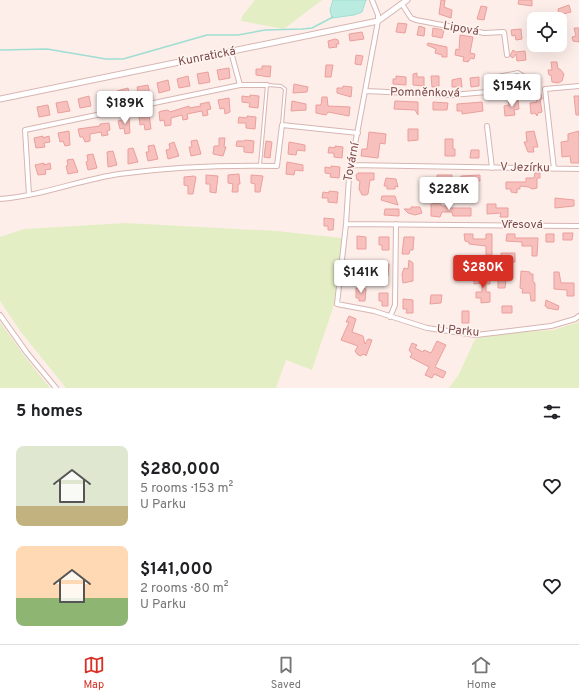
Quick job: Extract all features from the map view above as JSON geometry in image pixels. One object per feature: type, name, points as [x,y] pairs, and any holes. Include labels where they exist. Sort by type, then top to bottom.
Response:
[{"type":"street","points":[[372,0],[378,15],[378,21]]},
{"type":"street","name":"Kunratická","points":[[0,99],[378,21],[407,0]]},
{"type":"street","name":"Lipová","points":[[402,4],[411,18],[416,20],[484,33],[504,32],[507,55]]},
{"type":"street","name":"Tovární","points":[[337,304],[346,224],[346,199],[351,164],[378,21]]},
{"type":"street","points":[[231,52],[240,85]]},
{"type":"street","points":[[29,196],[25,130],[240,85],[267,85]]},
{"type":"street","points":[[554,169],[545,89],[579,86]]},
{"type":"street","name":"Pomněnková","points":[[366,91],[452,95],[487,92]]},
{"type":"street","points":[[0,199],[29,196],[118,174],[229,165],[277,166],[282,125],[358,133]]},
{"type":"street","points":[[487,126],[492,168]]},
{"type":"street","name":"V Jezírku","points":[[351,164],[579,169]]},
{"type":"street","name":"Vřesová","points":[[346,224],[579,226]]},
{"type":"street","points":[[390,317],[395,305],[396,224]]},
{"type":"street","name":"U Parku","points":[[337,304],[374,311],[427,328],[476,335],[551,326],[575,319],[579,316]]},
{"type":"street","points":[[0,315],[27,353],[56,388]]},
{"type":"lane","name":"Pomněnková","points":[[487,92],[488,78],[518,72],[523,75],[525,93]]},
{"type":"lane","points":[[260,166],[267,85],[281,86],[285,89],[282,125]]},
{"type":"green space","points":[[255,0],[322,0],[284,29],[241,21],[242,16]]},
{"type":"green space","points":[[126,223],[277,231],[342,238],[334,305],[312,370],[286,360],[276,388],[66,388],[20,331],[0,301],[0,237],[24,229]]},
{"type":"green space","points":[[0,322],[26,358],[50,388],[0,388]]},
{"type":"green space","points":[[579,322],[579,388],[449,388],[459,374],[475,339],[502,333],[553,330]]},
{"type":"water","points":[[333,0],[366,0],[362,12],[354,15],[332,18],[330,10]]},
{"type":"building","points":[[441,0],[445,0],[444,7],[452,10],[451,18],[439,14]]},
{"type":"building","points":[[519,0],[532,0],[532,6],[518,4]]},
{"type":"building","points":[[569,5],[571,12],[558,12],[558,9]]},
{"type":"building","points":[[481,6],[487,7],[484,20],[477,19]]},
{"type":"building","points":[[398,23],[407,24],[405,33],[396,32]]},
{"type":"building","points":[[419,26],[425,28],[424,36],[417,35]]},
{"type":"building","points":[[433,28],[444,30],[442,38],[432,36]]},
{"type":"building","points":[[574,28],[579,28],[579,42],[573,41],[572,37],[576,36]]},
{"type":"building","points":[[521,29],[522,39],[516,40],[515,35],[512,36],[511,30]]},
{"type":"building","points":[[362,32],[364,39],[350,41],[349,34]]},
{"type":"building","points":[[460,35],[473,37],[470,53],[475,54],[474,59],[471,58],[468,62],[463,61],[464,57],[455,55],[456,49],[459,50]]},
{"type":"building","points":[[335,39],[338,40],[339,44],[336,44],[337,47],[329,48],[328,41]]},
{"type":"building","points":[[428,43],[447,47],[447,57],[442,57],[442,55],[435,53],[436,49],[427,45]]},
{"type":"building","points":[[513,50],[516,52],[525,51],[526,60],[517,61],[516,54],[513,58],[510,56]]},
{"type":"building","points":[[356,55],[363,56],[361,65],[355,64]]},
{"type":"building","points":[[551,62],[557,62],[558,69],[560,69],[564,74],[562,81],[558,83],[552,82],[551,75],[549,75],[548,70],[552,70]]},
{"type":"building","points":[[326,65],[333,65],[331,77],[325,77]]},
{"type":"building","points":[[262,66],[271,66],[270,77],[256,75],[256,69],[262,69]]},
{"type":"building","points":[[229,68],[230,78],[219,80],[217,70]]},
{"type":"building","points":[[208,72],[210,82],[199,84],[197,74]]},
{"type":"building","points":[[417,73],[417,77],[424,77],[424,86],[413,85],[413,74]]},
{"type":"building","points":[[188,76],[190,86],[179,88],[177,79]]},
{"type":"building","points":[[396,76],[406,77],[406,85],[393,84],[393,79],[396,79]]},
{"type":"building","points":[[431,76],[439,76],[439,86],[432,87]]},
{"type":"building","points":[[479,77],[479,86],[471,87],[470,78]]},
{"type":"building","points":[[461,78],[462,87],[452,87],[452,80]]},
{"type":"building","points":[[168,80],[170,90],[159,93],[157,83]]},
{"type":"building","points":[[294,84],[308,87],[307,92],[293,93]]},
{"type":"building","points":[[148,85],[150,94],[139,97],[137,87]]},
{"type":"building","points":[[343,86],[352,87],[351,97],[337,93],[337,88],[343,88]]},
{"type":"building","points":[[128,88],[130,98],[119,101],[117,91]]},
{"type":"building","points":[[109,92],[111,102],[99,105],[97,95]]},
{"type":"building","points":[[536,94],[541,94],[542,99],[540,99],[542,112],[538,113],[537,116],[535,113],[531,114],[530,103],[537,102]]},
{"type":"building","points":[[250,95],[259,96],[258,108],[249,107],[250,103],[242,102],[242,96],[250,97]]},
{"type":"building","points":[[89,96],[91,106],[80,108],[78,99]]},
{"type":"building","points":[[574,96],[579,96],[579,115],[576,115]]},
{"type":"building","points":[[322,97],[327,97],[328,106],[350,107],[349,116],[328,112],[326,115],[316,113],[316,105],[321,105]]},
{"type":"building","points":[[229,98],[230,112],[225,114],[224,108],[220,109],[218,100]]},
{"type":"building","points":[[518,99],[519,109],[514,110],[515,115],[505,116],[504,106],[509,105],[508,100]]},
{"type":"building","points":[[67,101],[70,111],[58,113],[56,103]]},
{"type":"building","points":[[292,101],[306,104],[306,110],[291,111]]},
{"type":"building","points":[[395,101],[418,102],[418,115],[415,110],[394,109]]},
{"type":"building","points":[[209,102],[211,109],[207,110],[208,115],[203,116],[202,111],[187,114],[188,119],[183,120],[182,115],[171,118],[171,125],[165,126],[164,120],[160,121],[159,112],[168,110],[170,112],[189,106],[189,108],[201,106],[200,104]]},
{"type":"building","points":[[433,102],[448,103],[447,110],[433,110]]},
{"type":"building","points":[[482,102],[483,111],[462,114],[462,111],[457,111],[457,104]]},
{"type":"building","points":[[48,105],[50,115],[39,117],[37,107]]},
{"type":"building","points":[[149,114],[151,129],[145,130],[144,124],[140,125],[139,116]]},
{"type":"building","points":[[247,116],[256,117],[255,129],[246,128],[246,123],[238,123],[239,117],[247,118]]},
{"type":"building","points":[[129,118],[130,133],[125,134],[124,128],[120,129],[118,121]]},
{"type":"building","points":[[109,123],[110,130],[107,131],[108,135],[102,136],[101,132],[90,134],[90,141],[85,142],[83,137],[80,137],[78,129],[100,126],[100,124]]},
{"type":"building","points":[[408,129],[418,129],[418,140],[408,141]]},
{"type":"building","points":[[69,131],[70,145],[65,146],[63,141],[60,142],[58,133]]},
{"type":"building","points":[[534,131],[538,147],[533,147],[534,152],[528,152],[524,142],[527,142],[526,132]]},
{"type":"building","points":[[579,131],[579,163],[571,163],[570,156],[562,157],[561,142],[568,141],[568,134]]},
{"type":"building","points":[[369,132],[386,134],[385,144],[380,143],[378,158],[361,156],[362,149],[367,149]]},
{"type":"building","points":[[43,136],[43,138],[49,136],[50,142],[44,143],[45,147],[36,148],[34,138]]},
{"type":"building","points":[[219,138],[225,138],[224,147],[226,147],[223,156],[213,154],[214,146],[219,146]]},
{"type":"building","points":[[445,139],[453,139],[455,156],[445,156]]},
{"type":"building","points":[[197,140],[201,154],[191,156],[189,147],[192,147],[191,141]]},
{"type":"building","points":[[237,141],[254,141],[253,153],[244,152],[244,147],[236,146]]},
{"type":"building","points":[[266,141],[272,142],[270,158],[264,157]]},
{"type":"building","points":[[174,142],[179,156],[168,159],[166,150],[170,149],[169,144]]},
{"type":"building","points":[[289,142],[305,145],[305,151],[297,150],[296,155],[288,154]]},
{"type":"building","points":[[154,145],[158,159],[148,161],[146,152],[149,152],[148,146]]},
{"type":"building","points":[[335,146],[343,147],[342,158],[334,157],[334,153],[328,153],[329,147],[335,148]]},
{"type":"building","points":[[133,148],[138,162],[128,164],[128,149]]},
{"type":"building","points":[[471,150],[479,150],[479,158],[470,158]]},
{"type":"building","points":[[113,151],[117,165],[108,167],[107,152]]},
{"type":"building","points":[[93,154],[97,168],[88,170],[86,162],[88,161],[87,155]]},
{"type":"building","points":[[73,159],[78,172],[68,174],[66,166],[68,165],[67,160]]},
{"type":"building","points":[[287,162],[303,165],[303,171],[295,170],[294,175],[286,174]]},
{"type":"building","points":[[44,163],[44,165],[50,163],[51,169],[45,170],[46,174],[38,175],[35,165]]},
{"type":"building","points":[[331,166],[340,167],[339,178],[330,177],[331,174],[325,173],[325,167],[331,168]]},
{"type":"building","points":[[358,173],[374,173],[374,180],[370,180],[368,194],[366,195],[362,195],[359,189],[360,181],[357,180],[356,175]]},
{"type":"building","points":[[535,173],[540,173],[540,178],[537,178],[537,188],[532,189],[529,187],[520,186],[520,189],[517,189],[517,193],[511,192],[511,189],[506,189],[506,182],[526,182],[526,178],[534,178]]},
{"type":"building","points":[[239,174],[240,184],[238,184],[238,192],[232,192],[233,184],[228,183],[228,175]]},
{"type":"building","points":[[206,175],[218,176],[216,193],[210,192],[210,184],[206,184]]},
{"type":"building","points":[[251,175],[263,176],[260,192],[255,192],[255,184],[251,183]]},
{"type":"building","points":[[437,175],[452,175],[452,188],[444,188],[444,180],[437,180]]},
{"type":"building","points":[[480,175],[480,181],[474,181],[474,186],[460,185],[459,181],[461,176]]},
{"type":"building","points":[[184,177],[196,177],[193,194],[188,194],[188,186],[184,185]]},
{"type":"building","points":[[386,178],[396,179],[398,187],[395,186],[395,189],[387,189],[387,186],[384,186]]},
{"type":"building","points":[[329,191],[338,192],[337,203],[328,202],[328,198],[322,198],[323,192],[329,193]]},
{"type":"building","points":[[382,196],[395,196],[398,205],[381,200]]},
{"type":"building","points":[[555,198],[574,200],[574,206],[555,208]]},
{"type":"building","points":[[440,203],[442,206],[447,206],[447,208],[471,208],[471,216],[453,216],[452,212],[442,212],[440,217],[431,216],[431,204]]},
{"type":"building","points":[[487,204],[496,204],[496,208],[508,208],[508,217],[500,217],[501,213],[487,214]]},
{"type":"building","points":[[411,207],[420,207],[422,213],[415,215],[408,213],[404,209],[411,209]]},
{"type":"building","points":[[385,209],[399,209],[399,216],[384,215]]},
{"type":"building","points":[[324,218],[334,219],[333,230],[328,230],[328,226],[324,226]]},
{"type":"building","points":[[563,233],[573,233],[572,240],[563,240]]},
{"type":"building","points":[[464,234],[473,234],[473,239],[486,239],[486,234],[492,234],[492,255],[486,255],[486,246],[469,244],[469,242],[465,241]]},
{"type":"building","points":[[507,234],[515,234],[515,238],[538,238],[537,256],[532,256],[532,246],[522,246],[522,242],[506,241]]},
{"type":"building","points":[[546,234],[554,234],[554,242],[546,242]]},
{"type":"building","points":[[357,236],[366,237],[366,249],[357,249]]},
{"type":"building","points":[[379,237],[389,237],[389,250],[382,250],[382,245],[379,245]]},
{"type":"building","points":[[404,237],[414,237],[413,250],[410,250],[409,254],[402,254]]},
{"type":"building","points":[[501,253],[515,253],[515,262],[509,262],[509,259],[501,257]]},
{"type":"building","points":[[458,259],[467,260],[467,268],[458,268]]},
{"type":"building","points":[[409,260],[413,263],[413,281],[403,283],[402,274],[404,268],[408,269]]},
{"type":"building","points":[[356,263],[366,263],[366,276],[356,276]]},
{"type":"building","points":[[379,263],[389,264],[388,276],[379,276]]},
{"type":"building","points":[[521,271],[530,272],[530,274],[533,274],[533,282],[535,283],[535,301],[531,301],[530,293],[522,293],[523,289],[520,288]]},
{"type":"building","points":[[554,272],[559,272],[561,283],[574,283],[574,296],[567,296],[567,290],[554,289]]},
{"type":"building","points":[[474,277],[490,277],[490,284],[486,284],[486,292],[490,292],[490,302],[481,303],[481,298],[476,298],[476,292],[482,292],[482,283],[474,284]]},
{"type":"building","points":[[498,280],[506,280],[505,288],[498,288]]},
{"type":"building","points":[[356,288],[366,289],[365,301],[359,301],[359,298],[356,298]]},
{"type":"building","points":[[379,293],[388,293],[388,306],[382,306],[382,301],[379,301]]},
{"type":"building","points":[[431,295],[442,295],[441,303],[430,304]]},
{"type":"building","points":[[403,299],[413,300],[413,313],[406,313],[407,309],[403,309]]},
{"type":"building","points":[[546,300],[559,306],[558,310],[547,308],[545,306]]},
{"type":"building","points":[[502,306],[512,306],[512,313],[502,313]]},
{"type":"building","points":[[462,311],[469,311],[469,323],[462,323]]},
{"type":"building","points":[[349,316],[356,319],[352,332],[363,336],[365,344],[368,339],[372,340],[366,356],[364,354],[360,356],[357,354],[355,351],[358,346],[341,340],[349,322],[346,322]]},
{"type":"building","points":[[437,341],[446,345],[435,367],[446,372],[443,378],[434,374],[432,378],[425,375],[429,367],[410,357],[412,354],[409,350],[412,343],[417,345],[415,348],[423,352],[424,350],[431,353]]},
{"type":"waterway","points":[[0,50],[47,49],[106,59],[123,59],[207,35],[238,35],[265,30],[312,28],[333,17]]}]
